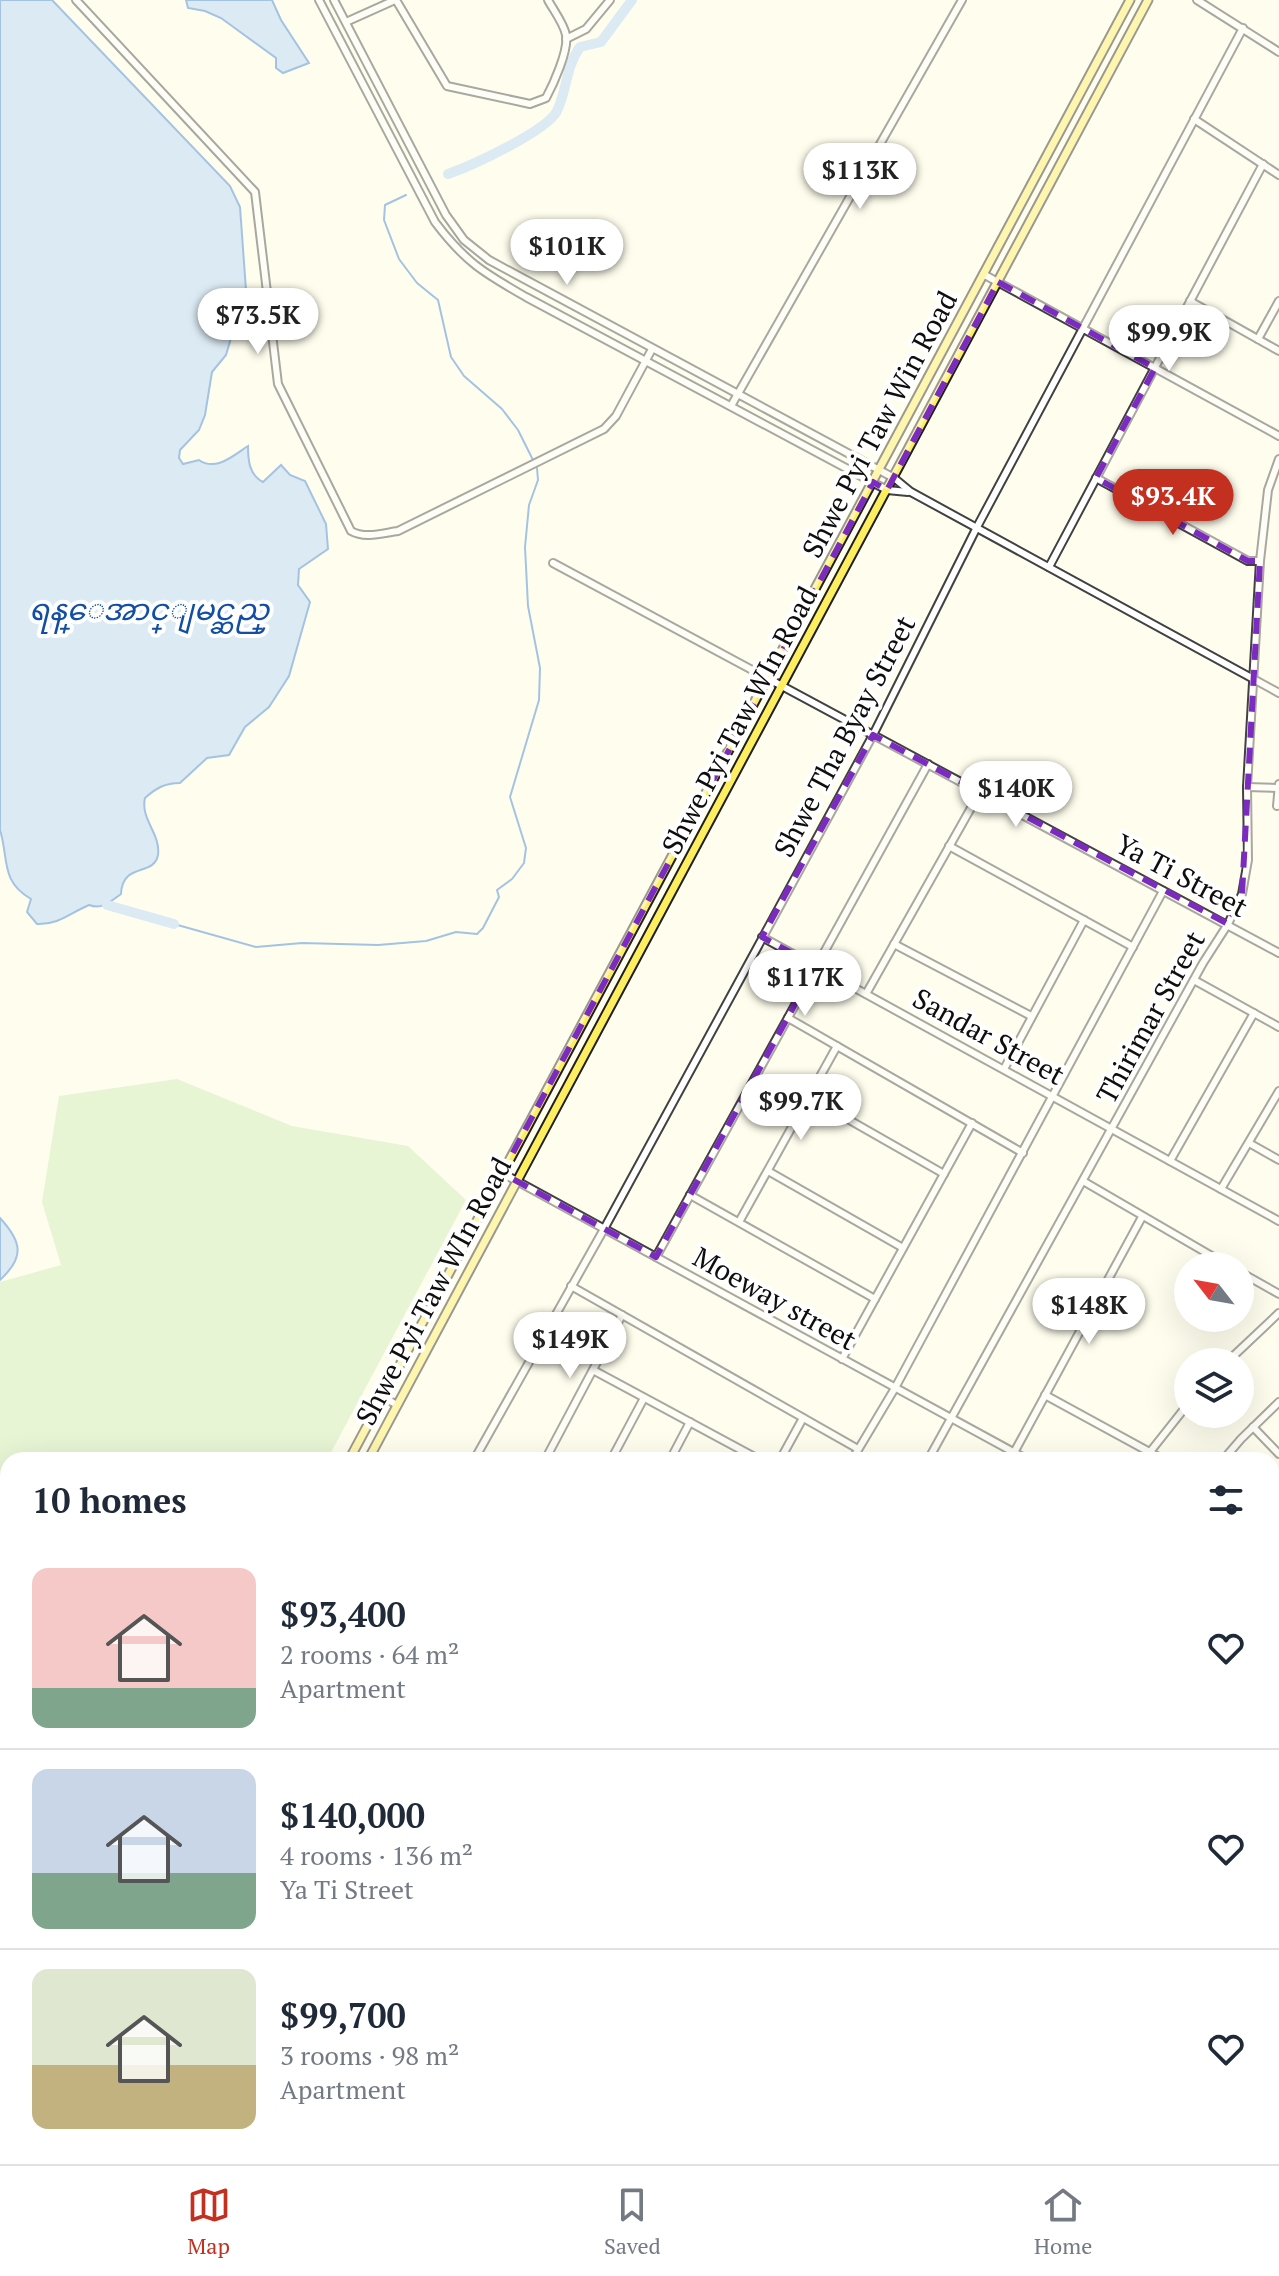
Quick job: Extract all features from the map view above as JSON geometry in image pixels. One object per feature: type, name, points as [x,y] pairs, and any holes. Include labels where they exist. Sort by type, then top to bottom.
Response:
[{"type":"main road","name":"Shwe Pyi Taw Win Road","points":[[353,1452],[1130,0]]},
{"type":"main road","name":"Shwe Pyi Taw WIn Road","points":[[372,1452],[1148,0]]},
{"type":"street","points":[[76,0],[255,192],[278,384],[351,531],[367,535],[398,531],[604,429],[616,416],[652,349]]},
{"type":"street","points":[[319,0],[435,222],[456,251],[480,271],[887,490],[911,492]]},
{"type":"street","points":[[334,0],[446,215],[464,240],[489,260],[894,478],[911,492],[1279,693]]},
{"type":"street","points":[[346,22],[395,0],[447,86],[530,104],[546,98],[566,39],[566,33],[548,0]]},
{"type":"street","points":[[566,39],[586,29],[610,0]]},
{"type":"street","points":[[731,406],[962,0]]},
{"type":"street","points":[[1197,0],[1279,52]]},
{"type":"street","name":"Shwe Tha Byay Street","points":[[478,1452],[604,1229],[873,735],[977,527],[1243,28]]},
{"type":"street","points":[[1194,119],[1279,175]]},
{"type":"street","points":[[1049,567],[1263,164]]},
{"type":"street","points":[[983,274],[1279,436]]},
{"type":"street","points":[[1190,301],[1279,351]]},
{"type":"street","points":[[1258,339],[1279,301]]},
{"type":"street","name":"Thirimar Street","points":[[932,1452],[1242,894],[1248,860],[1247,787],[1260,561],[1268,490],[1279,459]]},
{"type":"street","points":[[1096,478],[1248,561],[1260,561]]},
{"type":"street","name":"Ya Ti Street","points":[[553,563],[1279,953]]},
{"type":"street","points":[[656,1257],[928,764]]},
{"type":"street","points":[[1247,787],[1278,786],[1277,806]]},
{"type":"street","points":[[866,994],[980,792]]},
{"type":"street","points":[[949,846],[1133,947]]},
{"type":"street","points":[[856,1452],[895,1388],[1163,891]]},
{"type":"street","points":[[1004,1069],[1084,920]]},
{"type":"street","name":"Sandar Street","points":[[762,937],[1279,1221]]},
{"type":"street","points":[[894,944],[1031,1016]]},
{"type":"street","points":[[1194,980],[1279,1027]]},
{"type":"street","points":[[1170,1161],[1254,1013]]},
{"type":"street","points":[[788,1018],[1023,1153]]},
{"type":"street","points":[[739,1222],[837,1046]]},
{"type":"street","points":[[1221,1189],[1279,1091]]},
{"type":"street","points":[[809,1097],[944,1174]]},
{"type":"street","points":[[842,1359],[972,1123]]},
{"type":"street","points":[[1249,1143],[1279,1160]]},
{"type":"street","points":[[768,1171],[903,1248]]},
{"type":"street","name":"Moeway street","points":[[502,1173],[1014,1452]]},
{"type":"street","points":[[1083,1181],[1204,1252]]},
{"type":"street","points":[[690,1195],[875,1299]]},
{"type":"street","points":[[1014,1452],[1142,1217]]},
{"type":"street","points":[[1254,1280],[1279,1294]]},
{"type":"street","points":[[571,1286],[858,1449]]},
{"type":"street","points":[[1242,1348],[1279,1313]]},
{"type":"street","points":[[549,1452],[622,1315]]},
{"type":"street","points":[[593,1370],[745,1452]]},
{"type":"street","points":[[1045,1395],[1150,1452],[1174,1422]]},
{"type":"street","points":[[383,1397],[397,1405]]},
{"type":"street","points":[[615,1452],[644,1398]]},
{"type":"street","points":[[1254,1426],[1279,1402]]},
{"type":"street","points":[[784,1452],[803,1418]]},
{"type":"street","points":[[674,1452],[690,1422]]},
{"type":"street","points":[[1230,1452],[1252,1428]]},
{"type":"street","points":[[1254,1428],[1277,1452]]},
{"type":"highlighted area","points":[[998,282],[1155,368],[1096,478],[1248,561],[1260,561],[1242,894],[1228,924],[873,735],[762,937],[816,966],[656,1257],[502,1173],[873,482],[887,490]]},
{"type":"green space","points":[[177,1079],[292,1126],[408,1146],[466,1200],[331,1452],[0,1452],[0,1282],[61,1265],[42,1202],[59,1096]]},
{"type":"water","name":"ရန္ေအာင္ျမင္ဆည္","points":[[0,0],[52,0],[230,186],[240,207],[248,318],[231,338],[226,355],[212,372],[205,415],[199,430],[180,450],[179,458],[183,464],[199,460],[218,463],[248,446],[252,471],[263,482],[281,465],[290,475],[305,481],[326,524],[328,549],[299,569],[298,585],[310,602],[289,676],[269,707],[245,727],[229,755],[207,758],[180,783],[161,787],[145,798],[145,813],[157,840],[155,862],[132,873],[123,884],[121,894],[102,906],[89,905],[45,924],[37,924],[27,912],[31,899],[14,885],[10,877],[0,830]]},
{"type":"water","points":[[186,0],[272,0],[309,63],[283,73],[276,68],[276,58],[221,18],[188,8]]},
{"type":"water","points":[[0,1218],[13,1235],[18,1249],[14,1264],[0,1280]]},
{"type":"waterway","points":[[448,174],[507,147],[550,119],[557,111],[572,62],[580,47],[601,42],[632,0]]},
{"type":"waterway","points":[[174,924],[256,947],[302,943],[378,945],[426,941],[456,932],[477,934],[499,897],[497,890],[512,879],[524,863],[526,848],[510,797],[539,700],[540,668],[528,606],[525,547],[529,505],[538,480],[537,468],[518,430],[502,409],[464,376],[451,357],[438,300],[417,283],[399,259],[384,220],[385,205],[406,195]]},
{"type":"waterway","points":[[107,905],[174,924]]}]
